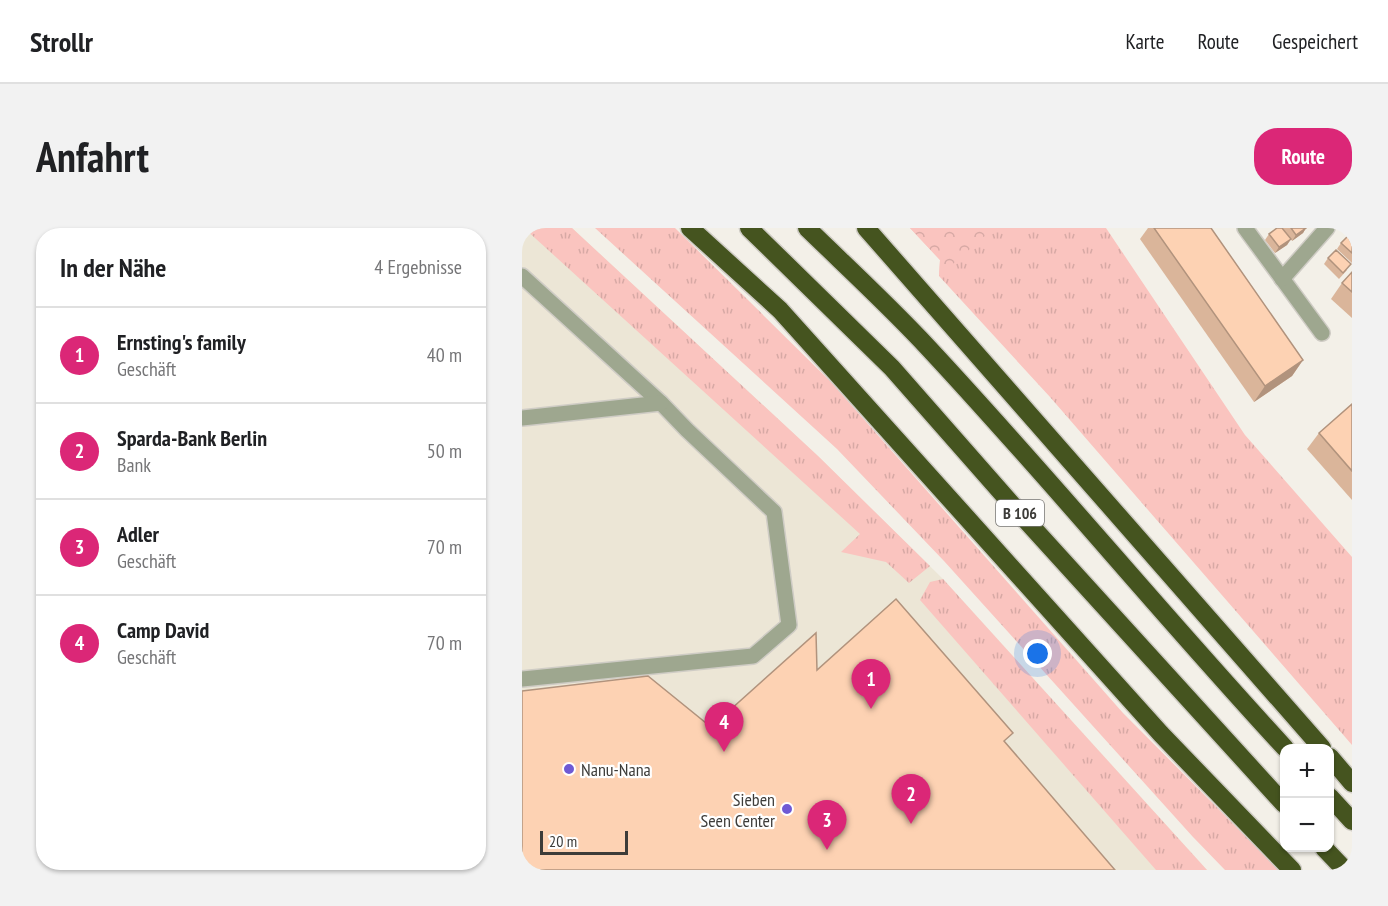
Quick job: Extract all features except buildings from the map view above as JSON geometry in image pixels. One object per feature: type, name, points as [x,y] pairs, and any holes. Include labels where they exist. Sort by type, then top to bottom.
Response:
[{"type":"highway","points":[[690,228],[780,310],[1161,734],[1292,870]]},
{"type":"highway","name":"B 106","points":[[749,228],[892,368],[1023,517],[1280,800]]},
{"type":"highway","name":"B 106","points":[[807,228],[919,337],[1235,695],[1281,744]]},
{"type":"highway","points":[[866,228],[1318,744]]},
{"type":"highway","points":[[1334,763],[1352,783]]},
{"type":"highway","points":[[1330,798],[1352,821]]},
{"type":"highway","points":[[1328,852],[1345,870]]},
{"type":"lane","points":[[1245,228],[1322,333]]},
{"type":"lane","points":[[1282,279],[1327,228]]},
{"type":"lane","points":[[522,276],[661,403],[774,512],[789,625],[753,656],[522,679]]},
{"type":"lane","points":[[522,418],[661,403]]},
{"type":"shaded area","points":[[522,228],[572,228],[818,456],[943,579],[1207,870],[522,870]]},
{"type":"green space","points":[[524,228],[572,228],[818,456],[930,566],[909,583],[886,562],[841,552],[860,534]]},
{"type":"green space","points":[[595,228],[675,228],[830,381],[1123,713],[1279,870],[1225,870],[944,561],[837,449]]},
{"type":"green space","points":[[910,228],[1106,228],[1245,435],[1352,557],[1352,745],[1050,397],[939,276],[940,260]]},
{"type":"green space","points":[[910,228],[994,228],[939,276],[940,260]]},
{"type":"green space","points":[[943,579],[1207,870],[1156,870],[920,600],[930,582]]},
{"type":"place","name":"Ernsting's family","points":[[871,709]]},
{"type":"place","name":"Camp David","points":[[724,752]]},
{"type":"place","name":"Nanu-Nana","points":[[569,769]]},
{"type":"place","name":"Sieben Seen Center","points":[[787,809]]},
{"type":"place","name":"Sparda-Bank Berlin","points":[[911,824]]},
{"type":"place","name":"Adler","points":[[827,850]]}]
